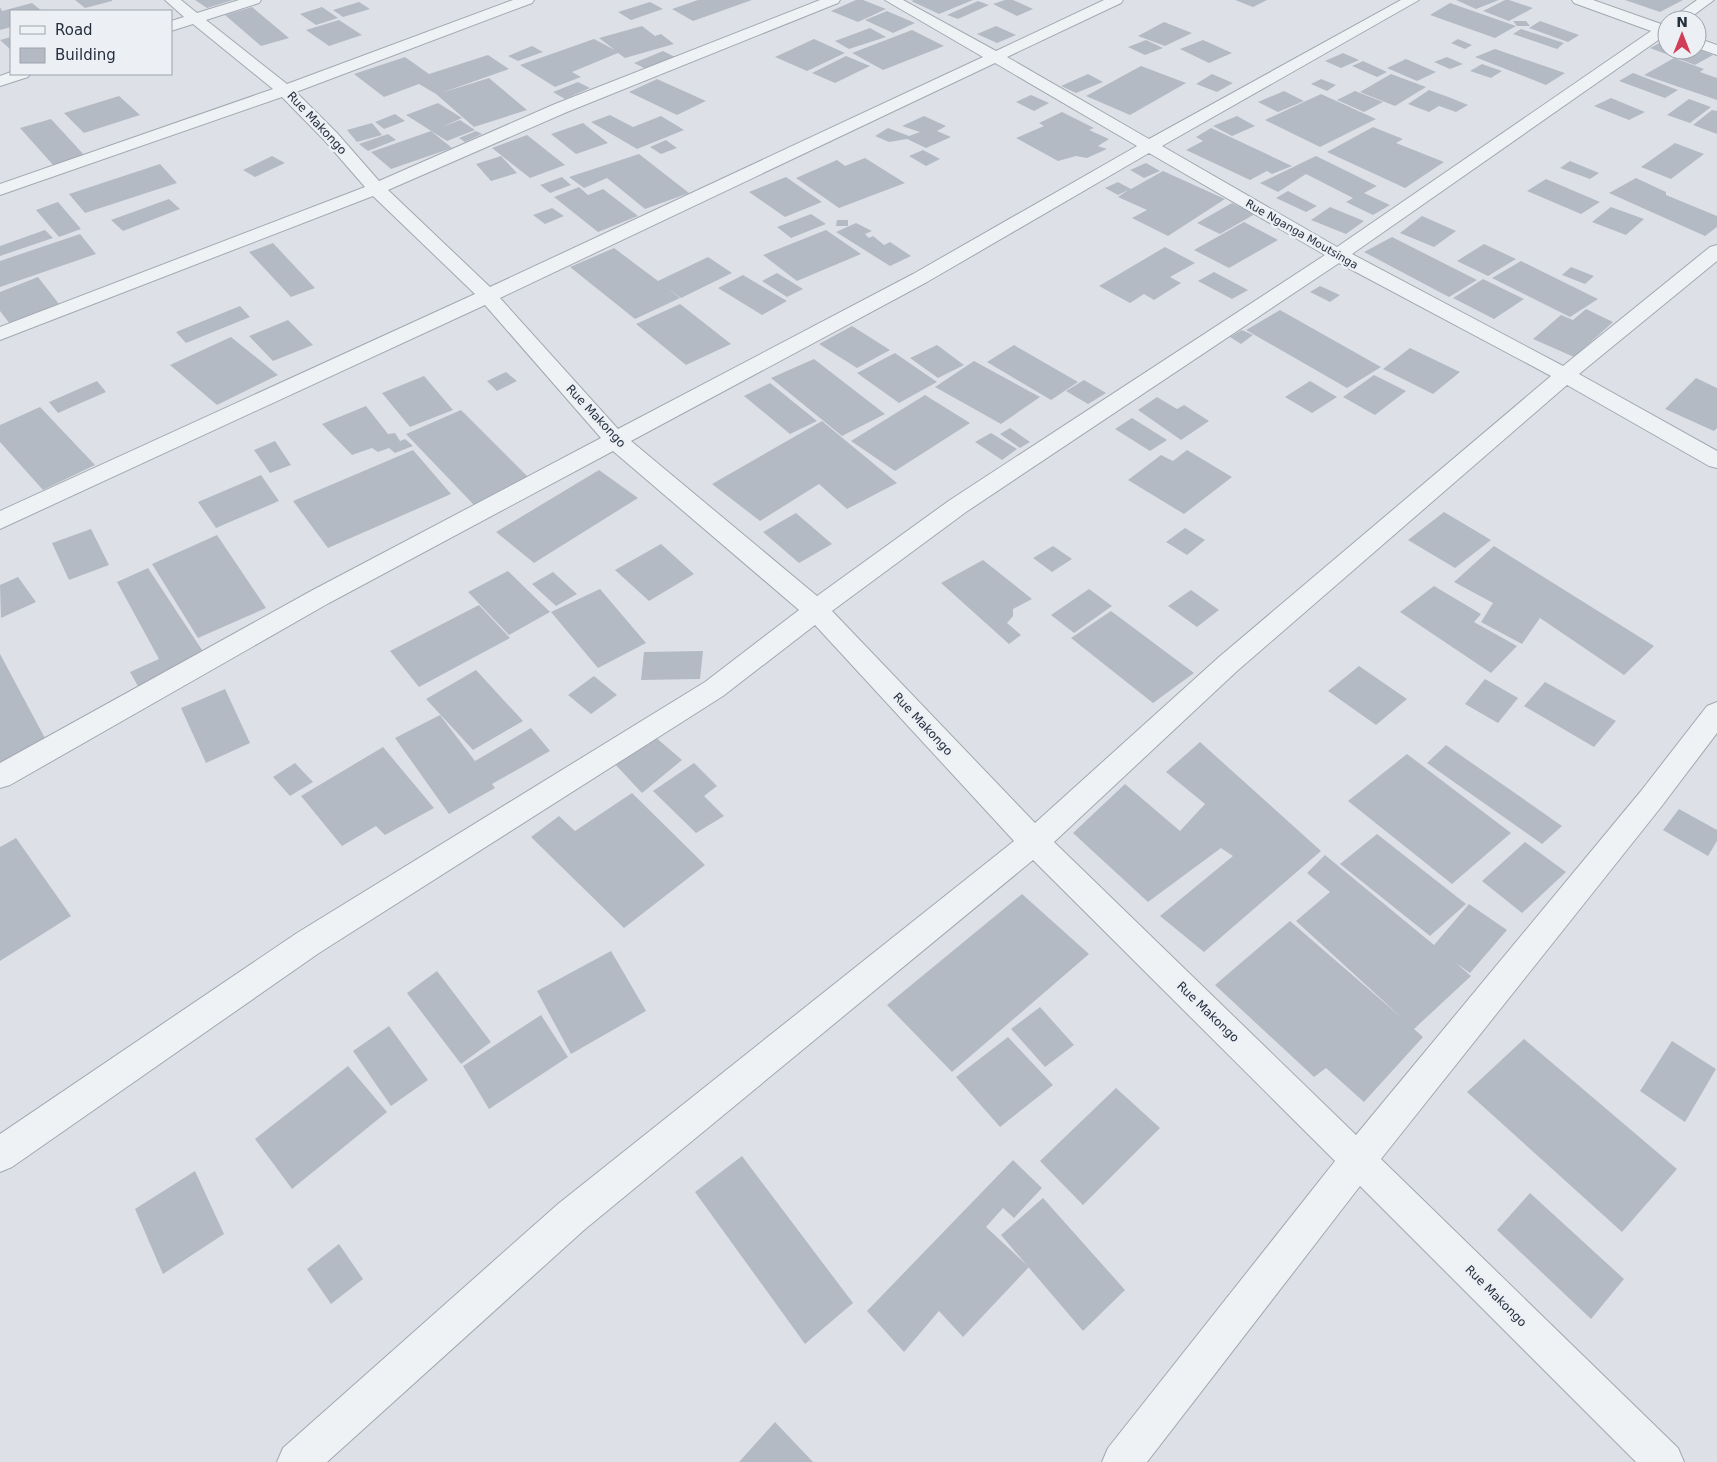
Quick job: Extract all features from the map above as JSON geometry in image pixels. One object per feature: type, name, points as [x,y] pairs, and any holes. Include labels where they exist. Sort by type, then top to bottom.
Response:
[{"type":"street","name":"Rue Makongo","points":[[172,0],[183,23],[285,90],[331,137],[376,189],[488,296],[616,442],[816,610],[1034,842],[1664,1462]]},
{"type":"street","points":[[183,23],[254,0]]},
{"type":"street","points":[[0,190],[285,90],[527,0]]},
{"type":"street","points":[[0,334],[376,189],[561,108],[833,0]]},
{"type":"street","name":"Rue Nganga Moutsinga","points":[[892,0],[994,56],[1338,255],[1565,376],[1717,461]]},
{"type":"street","points":[[0,522],[488,296],[1116,0]]},
{"type":"street","points":[[0,777],[320,598],[616,442],[920,278],[1149,146],[1412,0]]},
{"type":"street","points":[[1579,0],[1657,24]]},
{"type":"street","points":[[1693,10],[1707,0]]},
{"type":"street","points":[[0,1155],[308,943],[714,689],[816,610],[958,506],[1338,255],[1657,35]]},
{"type":"street","points":[[0,81],[19,75]]},
{"type":"street","points":[[297,1462],[571,1217],[1034,842],[1228,664],[1565,376],[1717,251]]},
{"type":"street","points":[[1122,1462],[1358,1160],[1651,800],[1717,713]]},
{"type":"building","points":[[75,0],[112,0],[112,1],[85,8]]},
{"type":"building","points":[[195,0],[233,0],[207,8]]},
{"type":"building","points":[[698,0],[752,0],[693,21],[672,9]]},
{"type":"building","points":[[856,0],[863,0],[886,9],[858,22],[831,11]]},
{"type":"building","points":[[973,0],[939,14],[911,1]]},
{"type":"building","points":[[1005,0],[1013,0],[1033,9],[1017,16],[993,4]]},
{"type":"building","points":[[1235,0],[1267,0],[1253,7]]},
{"type":"building","points":[[1456,0],[1499,0],[1476,9]]},
{"type":"building","points":[[1505,0],[1533,8],[1509,21],[1483,11]]},
{"type":"building","points":[[1625,0],[1683,0],[1664,10],[1657,11]]},
{"type":"building","points":[[978,1],[989,5],[958,19],[947,15]]},
{"type":"building","points":[[359,2],[370,9],[343,17],[333,10]]},
{"type":"building","points":[[650,2],[663,9],[631,20],[618,12]]},
{"type":"building","points":[[32,3],[41,10],[10,10],[10,27],[0,30],[0,7],[2,11]]},
{"type":"building","points":[[1450,3],[1516,26],[1495,38],[1430,15]]},
{"type":"building","points":[[252,7],[289,38],[261,46],[225,15]]},
{"type":"building","points":[[322,7],[338,18],[316,25],[300,14]]},
{"type":"building","points":[[887,11],[915,23],[893,33],[865,20]]},
{"type":"building","points":[[339,20],[362,35],[329,46],[306,30]]},
{"type":"building","points":[[1513,21],[1526,21],[1530,26],[1517,26]]},
{"type":"building","points":[[1540,21],[1579,35],[1568,42],[1529,28]]},
{"type":"building","points":[[1164,22],[1192,33],[1165,46],[1138,36]]},
{"type":"building","points":[[642,26],[655,36],[661,34],[674,44],[625,58],[618,53],[572,72],[581,77],[555,87],[520,65],[594,39],[615,50],[599,38]]},
{"type":"building","points":[[996,26],[1016,35],[997,43],[977,34]]},
{"type":"building","points":[[870,28],[886,37],[849,49],[835,41]]},
{"type":"building","points":[[1521,29],[1564,43],[1557,49],[1513,34]]},
{"type":"building","points":[[912,30],[944,46],[883,70],[852,53]]},
{"type":"building","points":[[10,37],[10,49],[0,40]]},
{"type":"building","points":[[814,39],[845,53],[807,71],[775,57]]},
{"type":"building","points":[[1458,39],[1472,45],[1465,49],[1451,43]]},
{"type":"building","points":[[1146,40],[1163,48],[1145,55],[1128,47]]},
{"type":"building","points":[[1203,40],[1232,53],[1209,63],[1180,49]]},
{"type":"building","points":[[1657,44],[1657,51],[1650,48]]},
{"type":"building","points":[[532,46],[543,52],[518,61],[508,56]]},
{"type":"building","points":[[1495,49],[1565,73],[1546,85],[1475,57]]},
{"type":"building","points":[[663,51],[677,58],[648,70],[634,63]]},
{"type":"building","points":[[1343,53],[1359,60],[1341,68],[1325,61]]},
{"type":"building","points":[[1707,53],[1713,55],[1707,58]]},
{"type":"building","points":[[488,55],[509,69],[441,93],[489,78],[527,110],[474,127],[436,94],[419,84],[384,97],[354,74],[405,57],[429,74]]},
{"type":"building","points":[[846,56],[870,66],[835,83],[812,73]]},
{"type":"building","points":[[1447,57],[1463,64],[1450,69],[1434,62]]},
{"type":"building","points":[[1406,59],[1436,72],[1417,81],[1387,68]]},
{"type":"building","points":[[1670,60],[1679,60],[1704,69],[1700,72],[1717,78],[1717,100],[1644,75]]},
{"type":"building","points":[[1682,60],[1704,60],[1695,65]]},
{"type":"building","points":[[1363,61],[1387,72],[1377,77],[1352,66]]},
{"type":"building","points":[[1482,64],[1502,71],[1491,78],[1470,71]]},
{"type":"building","points":[[1141,66],[1186,83],[1130,115],[1086,96]]},
{"type":"building","points":[[1633,73],[1678,90],[1665,98],[1619,81]]},
{"type":"building","points":[[1088,74],[1103,82],[1076,93],[1061,86]]},
{"type":"building","points":[[1212,74],[1233,83],[1217,92],[1196,84]]},
{"type":"building","points":[[1391,74],[1426,87],[1395,106],[1360,92]]},
{"type":"building","points":[[657,79],[706,101],[677,115],[629,92]]},
{"type":"building","points":[[1321,79],[1336,85],[1327,91],[1311,84]]},
{"type":"building","points":[[578,82],[590,88],[565,99],[553,92]]},
{"type":"building","points":[[1429,90],[1468,105],[1456,112],[1439,106],[1429,112],[1408,104]]},
{"type":"building","points":[[1284,91],[1304,101],[1278,112],[1258,102]]},
{"type":"building","points":[[1355,91],[1383,102],[1364,112],[1337,100]]},
{"type":"building","points":[[1321,94],[1376,119],[1320,147],[1265,120]]},
{"type":"building","points":[[1031,95],[1049,103],[1034,111],[1016,102]]},
{"type":"building","points":[[119,96],[140,115],[84,133],[64,113]]},
{"type":"building","points":[[1611,98],[1645,112],[1629,120],[1594,106]]},
{"type":"building","points":[[1689,99],[1711,107],[1690,123],[1667,115]]},
{"type":"building","points":[[438,103],[462,118],[442,127],[460,120],[475,130],[447,141],[406,115]]},
{"type":"building","points":[[1712,110],[1717,111],[1717,134],[1693,125]]},
{"type":"building","points":[[1062,112],[1094,128],[1089,130],[1109,139],[1098,146],[1107,149],[1087,158],[1076,156],[1058,161],[1016,138],[1044,126],[1039,123]]},
{"type":"building","points":[[395,114],[405,121],[384,129],[375,122]]},
{"type":"building","points":[[610,115],[633,127],[661,116],[684,130],[637,149],[591,122]]},
{"type":"building","points":[[924,116],[946,126],[937,131],[951,137],[926,148],[907,139],[889,142],[875,136],[888,128],[909,136],[920,132],[902,126]]},
{"type":"building","points":[[1237,116],[1255,126],[1232,136],[1213,126]]},
{"type":"building","points":[[51,119],[85,156],[54,166],[20,128]]},
{"type":"building","points":[[372,123],[382,135],[357,142],[347,130]]},
{"type":"building","points":[[583,123],[608,143],[576,154],[551,134]]},
{"type":"building","points":[[1373,127],[1403,139],[1396,143],[1444,162],[1405,188],[1327,152]]},
{"type":"building","points":[[1211,128],[1292,166],[1272,174],[1267,171],[1250,180],[1186,150],[1203,141],[1196,137]]},
{"type":"building","points":[[431,131],[452,148],[391,169],[371,152]]},
{"type":"building","points":[[476,131],[482,134],[465,142],[459,138]]},
{"type":"building","points":[[388,134],[396,140],[368,151],[359,144]]},
{"type":"building","points":[[527,135],[565,165],[530,178],[492,148]]},
{"type":"building","points":[[666,140],[677,148],[661,154],[650,147]]},
{"type":"building","points":[[1675,143],[1704,154],[1671,179],[1641,167]]},
{"type":"building","points":[[923,150],[940,159],[926,166],[909,156]]},
{"type":"building","points":[[639,154],[689,193],[645,209],[607,178],[584,188],[569,177]]},
{"type":"building","points":[[272,156],[285,163],[255,177],[243,170]]},
{"type":"building","points":[[501,156],[517,173],[491,181],[476,164]]},
{"type":"building","points":[[1316,156],[1377,186],[1364,193],[1390,205],[1373,215],[1346,202],[1353,198],[1306,174],[1278,192],[1260,183]]},
{"type":"building","points":[[865,158],[905,183],[839,208],[796,178],[837,160],[845,166]]},
{"type":"building","points":[[1570,161],[1599,173],[1590,179],[1560,168]]},
{"type":"building","points":[[1146,163],[1160,171],[1144,178],[1130,170]]},
{"type":"building","points":[[160,164],[177,183],[85,213],[69,194]]},
{"type":"building","points":[[1163,171],[1225,199],[1168,236],[1132,218],[1147,210],[1118,197],[1128,190],[1118,195],[1105,188],[1118,182],[1131,189]]},
{"type":"building","points":[[562,177],[571,185],[550,193],[540,185]]},
{"type":"building","points":[[786,177],[822,202],[785,217],[749,192]]},
{"type":"building","points":[[1636,178],[1666,192],[1666,195],[1717,216],[1717,227],[1705,236],[1609,193]]},
{"type":"building","points":[[1546,179],[1600,202],[1581,214],[1527,191]]},
{"type":"building","points":[[579,187],[588,195],[603,189],[638,216],[598,232],[554,197]]},
{"type":"building","points":[[1288,191],[1317,206],[1306,212],[1276,198]]},
{"type":"building","points":[[169,199],[180,209],[123,231],[111,220]]},
{"type":"building","points":[[58,202],[81,229],[59,237],[36,210]]},
{"type":"building","points":[[1232,203],[1255,214],[1220,234],[1197,223]]},
{"type":"building","points":[[1330,207],[1364,221],[1346,234],[1311,220]]},
{"type":"building","points":[[1611,207],[1644,219],[1626,235],[1592,222]]},
{"type":"building","points":[[552,208],[564,216],[545,224],[533,215]]},
{"type":"building","points":[[811,214],[826,224],[791,238],[777,227]]},
{"type":"building","points":[[1422,216],[1456,231],[1434,247],[1400,233]]},
{"type":"building","points":[[837,220],[848,220],[848,226],[836,226]]},
{"type":"building","points":[[1244,222],[1278,240],[1229,268],[1194,250]]},
{"type":"building","points":[[856,223],[872,231],[865,234],[869,238],[873,236],[884,245],[890,242],[911,256],[890,266],[836,232]]},
{"type":"building","points":[[45,230],[53,238],[0,256],[0,246]]},
{"type":"building","points":[[826,230],[861,254],[797,281],[763,255]]},
{"type":"building","points":[[80,234],[96,254],[0,287],[0,261]]},
{"type":"building","points":[[1392,237],[1477,280],[1449,297],[1364,252]]},
{"type":"building","points":[[273,243],[315,288],[291,297],[249,252]]},
{"type":"building","points":[[1484,244],[1516,259],[1488,276],[1457,261]]},
{"type":"building","points":[[1165,247],[1195,263],[1170,277],[1181,283],[1154,300],[1144,294],[1130,303],[1099,286]]},
{"type":"building","points":[[614,248],[658,281],[708,257],[732,273],[681,298],[667,288],[680,298],[635,319],[570,267]]},
{"type":"building","points":[[1521,261],[1598,299],[1570,317],[1492,278]]},
{"type":"building","points":[[1571,267],[1594,276],[1585,284],[1562,275]]},
{"type":"building","points":[[1214,272],[1248,290],[1232,299],[1198,281]]},
{"type":"building","points":[[777,273],[803,289],[787,297],[762,281]]},
{"type":"building","points":[[743,275],[787,301],[762,315],[718,288]]},
{"type":"building","points":[[38,277],[59,304],[10,324],[0,311],[0,292]]},
{"type":"building","points":[[1483,279],[1524,299],[1494,319],[1453,298]]},
{"type":"building","points":[[1320,286],[1340,295],[1330,302],[1310,292]]},
{"type":"building","points":[[680,304],[731,344],[686,365],[636,324]]},
{"type":"building","points":[[240,306],[250,317],[186,343],[176,332]]},
{"type":"building","points":[[1586,309],[1613,322],[1574,357],[1533,339],[1561,315],[1573,320]]},
{"type":"building","points":[[1280,310],[1381,367],[1347,388],[1246,330]]},
{"type":"building","points":[[288,320],[313,345],[273,361],[249,336]]},
{"type":"building","points":[[852,326],[890,350],[857,368],[819,344]]},
{"type":"building","points":[[1242,330],[1253,335],[1241,344],[1230,337]]},
{"type":"building","points":[[231,337],[278,375],[217,405],[170,365]]},
{"type":"building","points":[[937,345],[964,365],[938,378],[910,358]]},
{"type":"building","points":[[1014,345],[1078,382],[1051,400],[987,362]]},
{"type":"building","points":[[1410,348],[1460,372],[1433,394],[1383,369]]},
{"type":"building","points":[[895,353],[937,382],[899,403],[857,373]]},
{"type":"building","points":[[814,359],[885,414],[842,436],[771,378]]},
{"type":"building","points":[[974,361],[1040,397],[1001,424],[935,387]]},
{"type":"building","points":[[506,372],[517,381],[497,391],[487,381]]},
{"type":"building","points":[[1374,375],[1406,391],[1375,415],[1343,397]]},
{"type":"building","points":[[424,376],[453,410],[410,427],[382,393]]},
{"type":"building","points":[[1696,378],[1717,388],[1717,428],[1714,431],[1665,409]]},
{"type":"building","points":[[1084,380],[1106,393],[1088,404],[1066,391]]},
{"type":"building","points":[[97,381],[106,392],[58,413],[49,402]]},
{"type":"building","points":[[1310,381],[1337,397],[1312,413],[1285,397]]},
{"type":"building","points":[[770,383],[817,421],[790,434],[744,396]]},
{"type":"building","points":[[925,395],[970,423],[895,471],[851,441]]},
{"type":"building","points":[[1157,397],[1177,409],[1184,405],[1209,421],[1181,440],[1138,410]]},
{"type":"building","points":[[366,406],[388,434],[395,433],[400,441],[405,439],[413,446],[395,453],[389,448],[378,452],[372,448],[352,455],[322,424]]},
{"type":"building","points":[[40,407],[95,465],[43,490],[0,442],[0,425]]},
{"type":"building","points":[[461,410],[529,478],[474,505],[406,434]]},
{"type":"building","points":[[1132,418],[1167,440],[1150,451],[1115,429]]},
{"type":"building","points":[[822,421],[897,483],[847,509],[819,484],[760,521],[712,484]]},
{"type":"building","points":[[1010,428],[1030,442],[1020,448],[1000,434]]},
{"type":"building","points":[[991,433],[1017,449],[1002,460],[975,442]]},
{"type":"building","points":[[275,441],[291,465],[270,473],[254,450]]},
{"type":"building","points":[[413,450],[451,494],[328,548],[293,501]]},
{"type":"building","points":[[1187,450],[1232,477],[1184,514],[1128,480],[1161,455],[1173,461]]},
{"type":"building","points":[[599,470],[638,498],[534,563],[496,532]]},
{"type":"building","points":[[261,475],[279,501],[216,528],[198,502]]},
{"type":"building","points":[[1444,512],[1491,540],[1455,568],[1408,540]]},
{"type":"building","points":[[796,513],[832,544],[799,563],[763,532]]},
{"type":"building","points":[[1185,528],[1205,540],[1187,555],[1166,542]]},
{"type":"building","points":[[91,529],[109,565],[69,580],[52,543]]},
{"type":"building","points":[[217,535],[266,608],[198,638],[152,564]]},
{"type":"building","points":[[661,544],[694,574],[649,601],[615,570]]},
{"type":"building","points":[[1053,546],[1072,559],[1052,572],[1033,558]]},
{"type":"building","points":[[1494,546],[1654,646],[1624,675],[1540,618],[1522,644],[1481,622],[1493,603],[1454,582]]},
{"type":"building","points":[[983,560],[1032,599],[1013,609],[1013,616],[1007,623],[1021,635],[1009,644],[941,583]]},
{"type":"building","points":[[148,568],[206,656],[139,688],[130,672],[159,659],[117,582]]},
{"type":"building","points":[[508,571],[550,612],[509,635],[468,592]]},
{"type":"building","points":[[553,572],[577,594],[556,606],[532,584]]},
{"type":"building","points":[[18,577],[36,602],[1,618],[0,585]]},
{"type":"building","points":[[1434,586],[1481,614],[1474,622],[1517,646],[1491,673],[1400,612]]},
{"type":"building","points":[[600,589],[646,643],[598,668],[551,612]]},
{"type":"building","points":[[1089,589],[1112,606],[1074,633],[1051,615]]},
{"type":"building","points":[[1191,590],[1219,610],[1197,627],[1168,606]]},
{"type":"building","points":[[479,605],[510,638],[419,687],[390,651]]},
{"type":"building","points":[[1111,611],[1194,673],[1153,703],[1071,638]]},
{"type":"building","points":[[703,651],[700,679],[641,680],[644,652]]},
{"type":"building","points":[[0,654],[47,742],[0,766]]},
{"type":"building","points":[[1359,666],[1407,699],[1376,725],[1328,691]]},
{"type":"building","points":[[476,670],[523,721],[473,750],[426,699]]},
{"type":"building","points":[[594,676],[617,695],[591,714],[568,695]]},
{"type":"building","points":[[1485,679],[1518,698],[1498,723],[1465,704]]},
{"type":"building","points":[[1545,682],[1616,721],[1594,747],[1524,706]]},
{"type":"building","points":[[225,689],[250,743],[206,763],[181,708]]},
{"type":"building","points":[[440,715],[475,761],[531,728],[550,751],[492,784],[495,788],[449,814],[395,738]]},
{"type":"building","points":[[654,736],[682,760],[642,793],[613,762]]},
{"type":"building","points":[[1200,742],[1321,851],[1204,952],[1160,916],[1233,856],[1221,848],[1148,902],[1073,833],[1125,784],[1180,831],[1205,804],[1166,772]]},
{"type":"building","points":[[1446,745],[1562,826],[1542,844],[1427,763]]},
{"type":"building","points":[[383,747],[434,808],[385,835],[376,826],[342,846],[301,796]]},
{"type":"building","points":[[1407,754],[1511,833],[1452,884],[1348,801]]},
{"type":"building","points":[[295,763],[313,782],[290,796],[273,777]]},
{"type":"building","points":[[694,763],[717,786],[704,796],[724,816],[696,833],[653,791]]},
{"type":"building","points":[[632,793],[705,865],[624,928],[531,837],[559,816],[575,831]]},
{"type":"building","points":[[1679,809],[1717,830],[1717,841],[1708,856],[1663,830]]},
{"type":"building","points":[[1377,834],[1466,904],[1430,936],[1340,864]]},
{"type":"building","points":[[16,838],[71,916],[0,961],[0,847]]},
{"type":"building","points":[[1525,842],[1566,872],[1522,913],[1482,881]]},
{"type":"building","points":[[1325,855],[1434,945],[1469,904],[1507,930],[1470,973],[1456,963],[1471,976],[1414,1029],[1423,1037],[1364,1102],[1326,1068],[1314,1077],[1215,985],[1290,921],[1402,1018],[1296,921],[1330,892],[1307,873]]},
{"type":"building","points":[[1022,894],[1089,954],[952,1072],[887,1005]]},
{"type":"building","points":[[611,951],[646,1011],[571,1054],[537,991]]},
{"type":"building","points":[[437,971],[491,1042],[461,1064],[407,993]]},
{"type":"building","points":[[1040,1007],[1074,1045],[1045,1067],[1011,1029]]},
{"type":"building","points":[[541,1015],[568,1057],[489,1109],[463,1066]]},
{"type":"building","points":[[389,1026],[428,1080],[391,1106],[353,1051]]},
{"type":"building","points":[[1008,1037],[1053,1085],[1000,1127],[956,1077]]},
{"type":"building","points":[[1524,1039],[1677,1169],[1622,1232],[1467,1092]]},
{"type":"building","points":[[1672,1041],[1716,1069],[1685,1122],[1640,1091]]},
{"type":"building","points":[[348,1066],[387,1112],[292,1189],[255,1139]]},
{"type":"building","points":[[1116,1088],[1160,1128],[1083,1205],[1040,1161]]},
{"type":"building","points":[[742,1156],[853,1303],[805,1344],[695,1192]]},
{"type":"building","points":[[1013,1160],[1042,1188],[1014,1218],[1003,1208],[986,1227],[1029,1267],[963,1337],[939,1311],[904,1352],[867,1311]]},
{"type":"building","points":[[195,1171],[224,1234],[163,1274],[135,1209]]},
{"type":"building","points":[[1530,1193],[1624,1279],[1591,1319],[1497,1230]]},
{"type":"building","points":[[1043,1198],[1125,1290],[1083,1331],[1001,1235]]},
{"type":"building","points":[[339,1244],[363,1279],[331,1304],[307,1269]]},
{"type":"building","points":[[775,1422],[813,1462],[739,1462]]}]
